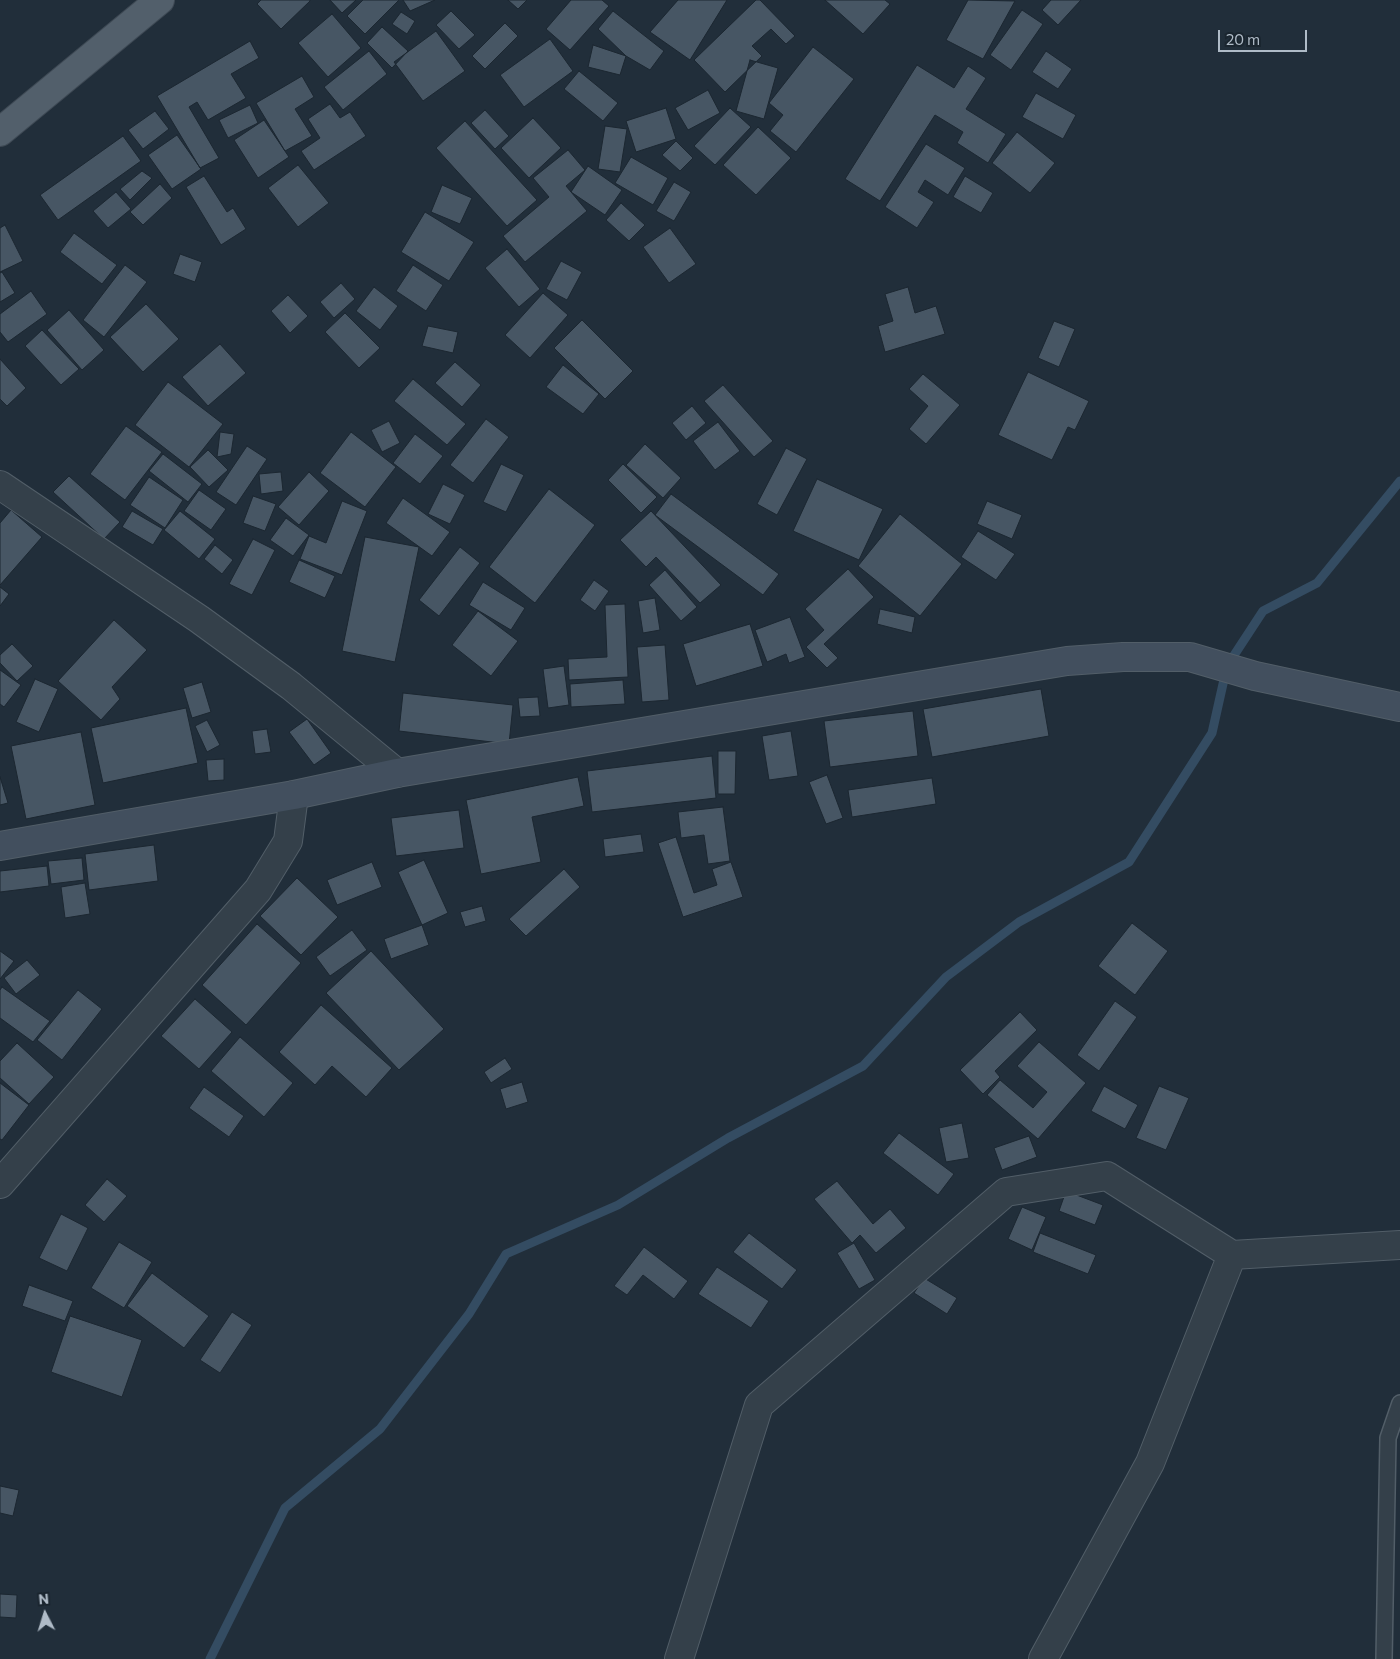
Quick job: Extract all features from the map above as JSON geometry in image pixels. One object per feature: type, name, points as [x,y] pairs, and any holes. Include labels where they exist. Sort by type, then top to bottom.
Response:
[{"type":"main road","points":[[0,132],[160,0]]},
{"type":"main road","points":[[0,846],[294,795],[397,773],[1067,661],[1123,657],[1190,657],[1255,676],[1400,707]]},
{"type":"street","points":[[0,485],[207,625],[291,686],[397,773]]},
{"type":"street","points":[[0,1184],[258,890],[288,840],[294,795]]},
{"type":"street","points":[[679,1659],[759,1405],[1006,1192],[1107,1176],[1232,1255],[1400,1245]]},
{"type":"street","points":[[1043,1659],[1150,1463],[1232,1255]]},
{"type":"lane","points":[[1384,1659],[1388,1438],[1400,1403]]},
{"type":"building","points":[[261,0],[310,1],[281,29],[257,4]]},
{"type":"building","points":[[330,0],[356,0],[342,13]]},
{"type":"building","points":[[363,0],[399,0],[365,34],[347,16]]},
{"type":"building","points":[[403,0],[435,0],[410,11]]},
{"type":"building","points":[[508,0],[527,0],[518,9]]},
{"type":"building","points":[[571,0],[602,0],[609,6],[570,50],[546,29]]},
{"type":"building","points":[[678,0],[727,0],[690,60],[650,32]]},
{"type":"building","points":[[756,0],[760,0],[795,36],[786,44],[771,29],[752,46],[762,56],[725,92],[694,60]]},
{"type":"building","points":[[825,0],[885,0],[890,4],[863,34]]},
{"type":"building","points":[[968,0],[1015,1],[983,59],[946,40]]},
{"type":"building","points":[[1051,0],[1081,0],[1058,25],[1042,10]]},
{"type":"building","points":[[1022,10],[1043,24],[1011,70],[990,55]]},
{"type":"building","points":[[451,11],[475,35],[459,49],[436,25]]},
{"type":"building","points":[[613,11],[664,51],[650,70],[626,56],[598,29]]},
{"type":"building","points":[[401,12],[415,21],[407,34],[392,24]]},
{"type":"building","points":[[332,14],[361,48],[328,77],[298,43]]},
{"type":"building","points":[[505,23],[518,36],[485,69],[472,56]]},
{"type":"building","points":[[382,27],[408,51],[392,68],[367,43]]},
{"type":"building","points":[[436,31],[465,71],[423,101],[394,62]]},
{"type":"building","points":[[550,39],[573,71],[524,107],[500,75]]},
{"type":"building","points":[[250,41],[259,58],[231,74],[246,98],[208,120],[197,102],[189,107],[219,158],[200,168],[157,96]]},
{"type":"building","points":[[593,45],[626,56],[620,75],[588,67]]},
{"type":"building","points":[[813,47],[854,79],[796,152],[770,131],[783,115],[769,103]]},
{"type":"building","points":[[369,51],[387,74],[343,110],[324,87]]},
{"type":"building","points":[[1046,51],[1072,69],[1058,89],[1032,72]]},
{"type":"building","points":[[750,60],[778,68],[764,119],[736,111]]},
{"type":"building","points":[[917,65],[954,88],[968,66],[986,78],[966,109],[1006,134],[988,163],[957,143],[963,132],[935,115],[880,201],[845,179]]},
{"type":"building","points":[[579,71],[618,103],[603,121],[564,89]]},
{"type":"building","points":[[302,76],[314,97],[295,109],[312,136],[285,151],[256,103]]},
{"type":"building","points":[[708,90],[720,113],[688,130],[675,108]]},
{"type":"building","points":[[1036,93],[1076,115],[1063,139],[1022,117]]},
{"type":"building","points":[[330,104],[340,118],[350,112],[366,136],[314,170],[301,151],[320,138],[308,119]]},
{"type":"building","points":[[250,105],[258,123],[228,138],[219,120]]},
{"type":"building","points":[[666,108],[676,139],[636,152],[626,121]]},
{"type":"building","points":[[730,108],[751,127],[715,165],[694,146]]},
{"type":"building","points":[[485,110],[509,136],[495,149],[471,123]]},
{"type":"building","points":[[155,111],[169,129],[143,149],[128,130]]},
{"type":"building","points":[[533,118],[561,148],[529,178],[501,148]]},
{"type":"building","points":[[264,120],[289,157],[258,178],[234,140]]},
{"type":"building","points":[[465,121],[537,200],[507,226],[436,148]]},
{"type":"building","points":[[605,126],[627,129],[620,172],[598,169]]},
{"type":"building","points":[[758,127],[791,158],[756,195],[723,165]]},
{"type":"building","points":[[1017,132],[1055,163],[1030,193],[992,163]]},
{"type":"building","points":[[177,135],[201,169],[172,189],[148,155]]},
{"type":"building","points":[[123,136],[141,161],[58,220],[40,195]]},
{"type":"building","points":[[676,141],[693,158],[680,171],[662,155]]},
{"type":"building","points":[[926,144],[965,168],[948,195],[925,180],[918,192],[934,202],[917,228],[885,207]]},
{"type":"building","points":[[568,150],[585,170],[566,186],[587,211],[525,262],[503,236],[549,197],[533,178]]},
{"type":"building","points":[[631,157],[668,178],[653,205],[615,183]]},
{"type":"building","points":[[298,165],[329,203],[298,227],[268,188]]},
{"type":"building","points":[[588,166],[622,190],[605,215],[571,192]]},
{"type":"building","points":[[142,171],[152,178],[130,200],[120,189]]},
{"type":"building","points":[[204,176],[227,212],[233,208],[246,229],[221,245],[186,187]]},
{"type":"building","points":[[965,176],[993,193],[981,213],[953,197]]},
{"type":"building","points":[[674,182],[691,192],[674,221],[656,211]]},
{"type":"building","points":[[160,184],[172,198],[143,225],[130,212]]},
{"type":"building","points":[[442,185],[472,198],[460,224],[431,212]]},
{"type":"building","points":[[116,192],[131,209],[108,228],[93,211]]},
{"type":"building","points":[[621,203],[645,225],[629,241],[606,220]]},
{"type":"building","points":[[425,212],[474,242],[449,281],[401,252]]},
{"type":"building","points":[[5,225],[23,261],[0,272],[0,228]]},
{"type":"building","points":[[670,228],[696,264],[669,283],[643,247]]},
{"type":"building","points":[[74,233],[117,265],[102,284],[60,252]]},
{"type":"building","points":[[507,249],[540,289],[519,307],[485,268]]},
{"type":"building","points":[[180,254],[202,262],[195,282],[173,274]]},
{"type":"building","points":[[561,261],[582,272],[567,300],[546,289]]},
{"type":"building","points":[[125,265],[147,282],[104,337],[83,320]]},
{"type":"building","points":[[413,265],[443,285],[426,311],[396,291]]},
{"type":"building","points":[[2,272],[15,293],[0,302],[0,273]]},
{"type":"building","points":[[341,283],[355,299],[334,318],[320,302]]},
{"type":"building","points":[[374,287],[398,306],[380,330],[356,311]]},
{"type":"building","points":[[908,287],[915,313],[936,306],[945,334],[885,352],[878,326],[893,321],[885,294]]},
{"type":"building","points":[[31,291],[47,314],[8,342],[0,332],[0,314]]},
{"type":"building","points":[[543,293],[568,315],[530,358],[505,335]]},
{"type":"building","points":[[288,295],[308,316],[290,333],[271,311]]},
{"type":"building","points":[[146,304],[179,339],[143,372],[110,337]]},
{"type":"building","points":[[69,310],[104,350],[82,370],[47,330]]},
{"type":"building","points":[[345,313],[380,348],[359,368],[325,332]]},
{"type":"building","points":[[582,320],[633,371],[605,399],[554,348]]},
{"type":"building","points":[[1054,321],[1075,329],[1059,367],[1038,358]]},
{"type":"building","points":[[428,326],[458,332],[453,353],[422,346]]},
{"type":"building","points":[[42,330],[79,369],[61,385],[25,346]]},
{"type":"building","points":[[220,344],[246,373],[208,406],[182,377]]},
{"type":"building","points":[[0,359],[26,388],[7,406],[0,399]]},
{"type":"building","points":[[455,362],[481,385],[462,407],[435,383]]},
{"type":"building","points":[[563,365],[599,394],[583,414],[546,387]]},
{"type":"building","points":[[1028,372],[1089,401],[1075,430],[1068,427],[1052,460],[998,435]]},
{"type":"building","points":[[923,374],[960,405],[926,444],[909,429],[928,406],[909,389]]},
{"type":"building","points":[[413,379],[466,424],[447,445],[394,401]]},
{"type":"building","points":[[168,382],[223,424],[189,467],[135,425]]},
{"type":"building","points":[[723,385],[773,441],[754,457],[704,401]]},
{"type":"building","points":[[692,406],[706,423],[686,440],[672,423]]},
{"type":"building","points":[[486,419],[509,437],[473,483],[450,465]]},
{"type":"building","points":[[389,421],[400,443],[382,452],[371,430]]},
{"type":"building","points":[[718,422],[740,451],[715,470],[693,441]]},
{"type":"building","points":[[126,426],[162,452],[125,500],[90,474]]},
{"type":"building","points":[[220,432],[234,434],[231,454],[217,457]]},
{"type":"building","points":[[351,432],[396,467],[365,507],[320,473]]},
{"type":"building","points":[[415,434],[443,456],[420,484],[393,463]]},
{"type":"building","points":[[645,444],[681,478],[663,498],[626,465]]},
{"type":"building","points":[[247,446],[267,459],[236,505],[216,492]]},
{"type":"building","points":[[786,448],[807,459],[777,515],[757,504]]},
{"type":"building","points":[[208,450],[228,470],[209,487],[190,467]]},
{"type":"building","points":[[163,454],[202,484],[188,502],[149,471]]},
{"type":"building","points":[[501,464],[524,475],[506,512],[483,502]]},
{"type":"building","points":[[623,464],[657,497],[641,513],[608,480]]},
{"type":"building","points":[[281,472],[283,491],[261,494],[259,474]]},
{"type":"building","points":[[309,472],[329,491],[299,525],[278,507]]},
{"type":"building","points":[[69,476],[120,522],[104,539],[53,492]]},
{"type":"building","points":[[149,477],[183,500],[165,528],[130,505]]},
{"type":"building","points":[[817,479],[883,509],[859,560],[793,531]]},
{"type":"building","points":[[443,484],[465,495],[450,524],[428,514]]},
{"type":"building","points":[[549,489],[595,525],[535,603],[489,567]]},
{"type":"building","points":[[199,490],[226,509],[211,530],[184,511]]},
{"type":"building","points":[[671,494],[779,574],[763,595],[655,515]]},
{"type":"building","points":[[253,496],[276,504],[265,531],[243,523]]},
{"type":"building","points":[[403,498],[450,532],[432,556],[386,523]]},
{"type":"building","points":[[342,501],[367,511],[342,575],[300,559],[309,536],[326,543]]},
{"type":"building","points":[[987,501],[1022,515],[1012,539],[977,524]]},
{"type":"building","points":[[11,510],[42,537],[0,585],[0,523]]},
{"type":"building","points":[[132,511],[163,529],[153,545],[122,527]]},
{"type":"building","points":[[180,511],[215,539],[199,559],[164,530]]},
{"type":"building","points":[[651,511],[721,585],[700,603],[656,557],[646,567],[620,540]]},
{"type":"building","points":[[900,514],[962,564],[920,616],[858,566]]},
{"type":"building","points":[[286,518],[309,535],[293,556],[270,540]]},
{"type":"building","points":[[978,531],[1015,554],[996,580],[961,557]]},
{"type":"building","points":[[365,537],[419,547],[395,662],[342,651]]},
{"type":"building","points":[[253,539],[275,550],[252,595],[229,584]]},
{"type":"building","points":[[215,545],[233,560],[222,574],[204,559]]},
{"type":"building","points":[[460,547],[480,563],[439,616],[419,600]]},
{"type":"building","points":[[299,560],[335,576],[325,598],[289,582]]},
{"type":"building","points":[[848,569],[874,597],[824,644],[838,658],[827,668],[806,647],[824,630],[805,609]]},
{"type":"building","points":[[665,570],[697,607],[681,621],[649,585]]},
{"type":"building","points":[[594,580],[609,591],[595,611],[580,600]]},
{"type":"building","points":[[483,582],[525,608],[511,630],[469,605]]},
{"type":"building","points":[[0,587],[9,594],[0,606]]},
{"type":"building","points":[[655,598],[660,630],[643,633],[638,601]]},
{"type":"building","points":[[625,604],[628,677],[569,680],[568,659],[607,657],[605,605]]},
{"type":"building","points":[[880,609],[915,617],[912,633],[877,624]]},
{"type":"building","points":[[478,611],[518,641],[491,676],[452,645]]},
{"type":"building","points":[[790,617],[805,657],[789,663],[786,654],[767,662],[755,630]]},
{"type":"building","points":[[114,620],[147,650],[112,687],[120,699],[101,720],[58,681]]},
{"type":"building","points":[[750,624],[763,666],[696,686],[683,644]]},
{"type":"building","points":[[12,644],[33,666],[17,681],[0,663],[0,655]]},
{"type":"building","points":[[665,645],[669,700],[642,702],[637,647]]},
{"type":"building","points":[[564,666],[569,705],[548,708],[543,669]]},
{"type":"building","points":[[0,670],[21,685],[4,707],[0,704]]},
{"type":"building","points":[[35,679],[58,689],[39,732],[16,722]]},
{"type":"building","points":[[623,680],[625,704],[571,707],[570,684]]},
{"type":"building","points":[[202,682],[211,712],[192,718],[183,688]]},
{"type":"building","points":[[1041,689],[1049,736],[932,757],[923,709]]},
{"type":"building","points":[[403,693],[513,705],[509,744],[399,731]]},
{"type":"building","points":[[538,697],[540,716],[520,717],[518,698]]},
{"type":"building","points":[[186,708],[198,763],[103,783],[91,728]]},
{"type":"building","points":[[913,711],[918,756],[830,767],[824,721]]},
{"type":"building","points":[[307,719],[331,753],[314,765],[289,732]]},
{"type":"building","points":[[207,720],[220,745],[207,752],[195,726]]},
{"type":"building","points":[[267,729],[271,752],[255,754],[252,731]]},
{"type":"building","points":[[791,731],[798,776],[769,780],[762,736]]},
{"type":"building","points":[[81,732],[95,805],[26,819],[11,746]]},
{"type":"building","points":[[718,751],[736,751],[735,794],[718,794]]},
{"type":"building","points":[[712,756],[716,798],[592,812],[587,771]]},
{"type":"building","points":[[224,759],[224,780],[208,781],[206,760]]},
{"type":"building","points":[[827,775],[843,818],[826,824],[809,782]]},
{"type":"building","points":[[0,777],[8,803],[0,805]]},
{"type":"building","points":[[578,777],[584,806],[532,817],[541,862],[481,874],[466,800]]},
{"type":"building","points":[[932,778],[936,804],[852,817],[848,790]]},
{"type":"building","points":[[723,807],[730,861],[708,864],[704,835],[681,838],[678,812]]},
{"type":"building","points":[[459,810],[464,848],[396,856],[391,818]]},
{"type":"building","points":[[641,834],[644,852],[605,857],[603,839]]},
{"type":"building","points":[[676,837],[694,893],[717,885],[712,869],[731,862],[743,897],[683,917],[658,843]]},
{"type":"building","points":[[154,845],[158,881],[89,890],[85,854]]},
{"type":"building","points":[[82,858],[84,880],[51,884],[48,861]]},
{"type":"building","points":[[424,860],[448,913],[422,925],[398,872]]},
{"type":"building","points":[[372,862],[382,887],[337,905],[327,880]]},
{"type":"building","points":[[47,866],[49,886],[0,892],[0,871]]},
{"type":"building","points":[[564,869],[580,887],[526,936],[509,919]]},
{"type":"building","points":[[297,878],[338,917],[301,955],[260,916]]},
{"type":"building","points":[[85,883],[90,914],[65,918],[61,887]]},
{"type":"building","points":[[482,906],[486,921],[465,927],[460,912]]},
{"type":"building","points":[[1132,923],[1168,951],[1135,995],[1098,966]]},
{"type":"building","points":[[257,924],[301,963],[246,1025],[202,985]]},
{"type":"building","points":[[422,925],[429,945],[391,959],[384,939]]},
{"type":"building","points":[[352,930],[367,950],[330,976],[316,957]]},
{"type":"building","points":[[0,951],[14,961],[0,979]]},
{"type":"building","points":[[371,951],[444,1029],[399,1070],[326,993]]},
{"type":"building","points":[[27,960],[40,975],[16,994],[4,978]]},
{"type":"building","points":[[2,987],[50,1021],[33,1042],[0,1018],[0,990]]},
{"type":"building","points":[[78,990],[102,1009],[62,1060],[37,1040]]},
{"type":"building","points":[[195,999],[232,1032],[199,1069],[161,1036]]},
{"type":"building","points":[[1115,1001],[1137,1017],[1099,1071],[1077,1055]]},
{"type":"building","points":[[321,1005],[392,1068],[366,1097],[332,1066],[315,1085],[279,1052]]},
{"type":"building","points":[[1020,1012],[1037,1030],[995,1071],[1000,1077],[983,1094],[960,1070]]},
{"type":"building","points":[[240,1037],[293,1083],[264,1117],[211,1071]]},
{"type":"building","points":[[1039,1042],[1086,1083],[1038,1139],[987,1095],[1000,1080],[1033,1108],[1047,1092],[1017,1066]]},
{"type":"building","points":[[17,1043],[54,1077],[29,1104],[0,1078],[0,1061]]},
{"type":"building","points":[[505,1058],[512,1069],[491,1083],[484,1072]]},
{"type":"building","points":[[522,1082],[528,1102],[506,1109],[500,1089]]},
{"type":"building","points":[[0,1083],[29,1105],[2,1140],[0,1139]]},
{"type":"building","points":[[1104,1086],[1138,1105],[1125,1129],[1091,1111]]},
{"type":"building","points":[[1159,1086],[1189,1098],[1166,1150],[1136,1138]]},
{"type":"building","points":[[204,1087],[244,1116],[229,1137],[189,1108]]},
{"type":"building","points":[[962,1123],[969,1158],[946,1162],[939,1128]]},
{"type":"building","points":[[899,1133],[954,1174],[938,1195],[883,1153]]},
{"type":"building","points":[[1029,1136],[1037,1157],[1002,1170],[994,1148]]},
{"type":"building","points":[[107,1179],[127,1196],[104,1222],[85,1205]]},
{"type":"building","points":[[837,1181],[873,1224],[890,1209],[906,1228],[876,1253],[860,1235],[852,1243],[814,1199]]},
{"type":"building","points":[[1066,1191],[1103,1205],[1095,1225],[1059,1211]]},
{"type":"building","points":[[1022,1207],[1046,1217],[1032,1250],[1008,1239]]},
{"type":"building","points":[[61,1214],[88,1228],[67,1271],[39,1258]]},
{"type":"building","points":[[749,1233],[797,1270],[782,1289],[733,1252]]},
{"type":"building","points":[[1040,1233],[1096,1255],[1088,1274],[1033,1252]]},
{"type":"building","points":[[119,1242],[152,1262],[124,1308],[91,1288]]},
{"type":"building","points":[[854,1243],[875,1280],[859,1289],[837,1253]]},
{"type":"building","points":[[644,1247],[688,1281],[674,1299],[643,1275],[627,1295],[614,1286]]},
{"type":"building","points":[[717,1267],[769,1301],[751,1328],[698,1294]]},
{"type":"building","points":[[152,1273],[209,1316],[184,1348],[127,1306]]},
{"type":"building","points":[[924,1278],[957,1298],[947,1314],[914,1293]]},
{"type":"building","points":[[29,1285],[73,1301],[65,1321],[22,1306]]},
{"type":"building","points":[[232,1312],[252,1325],[220,1373],[200,1360]]},
{"type":"building","points":[[70,1316],[142,1340],[122,1397],[51,1372]]},
{"type":"building","points":[[0,1486],[19,1490],[13,1516],[0,1513]]},
{"type":"building","points":[[0,1594],[17,1595],[16,1618],[0,1617]]},
{"type":"waterway","points":[[210,1659],[285,1508],[380,1429],[469,1314],[506,1254],[618,1205],[728,1138],[863,1066],[946,977],[1019,922],[1129,862],[1212,733],[1227,666],[1263,611],[1317,583],[1400,481]]}]
